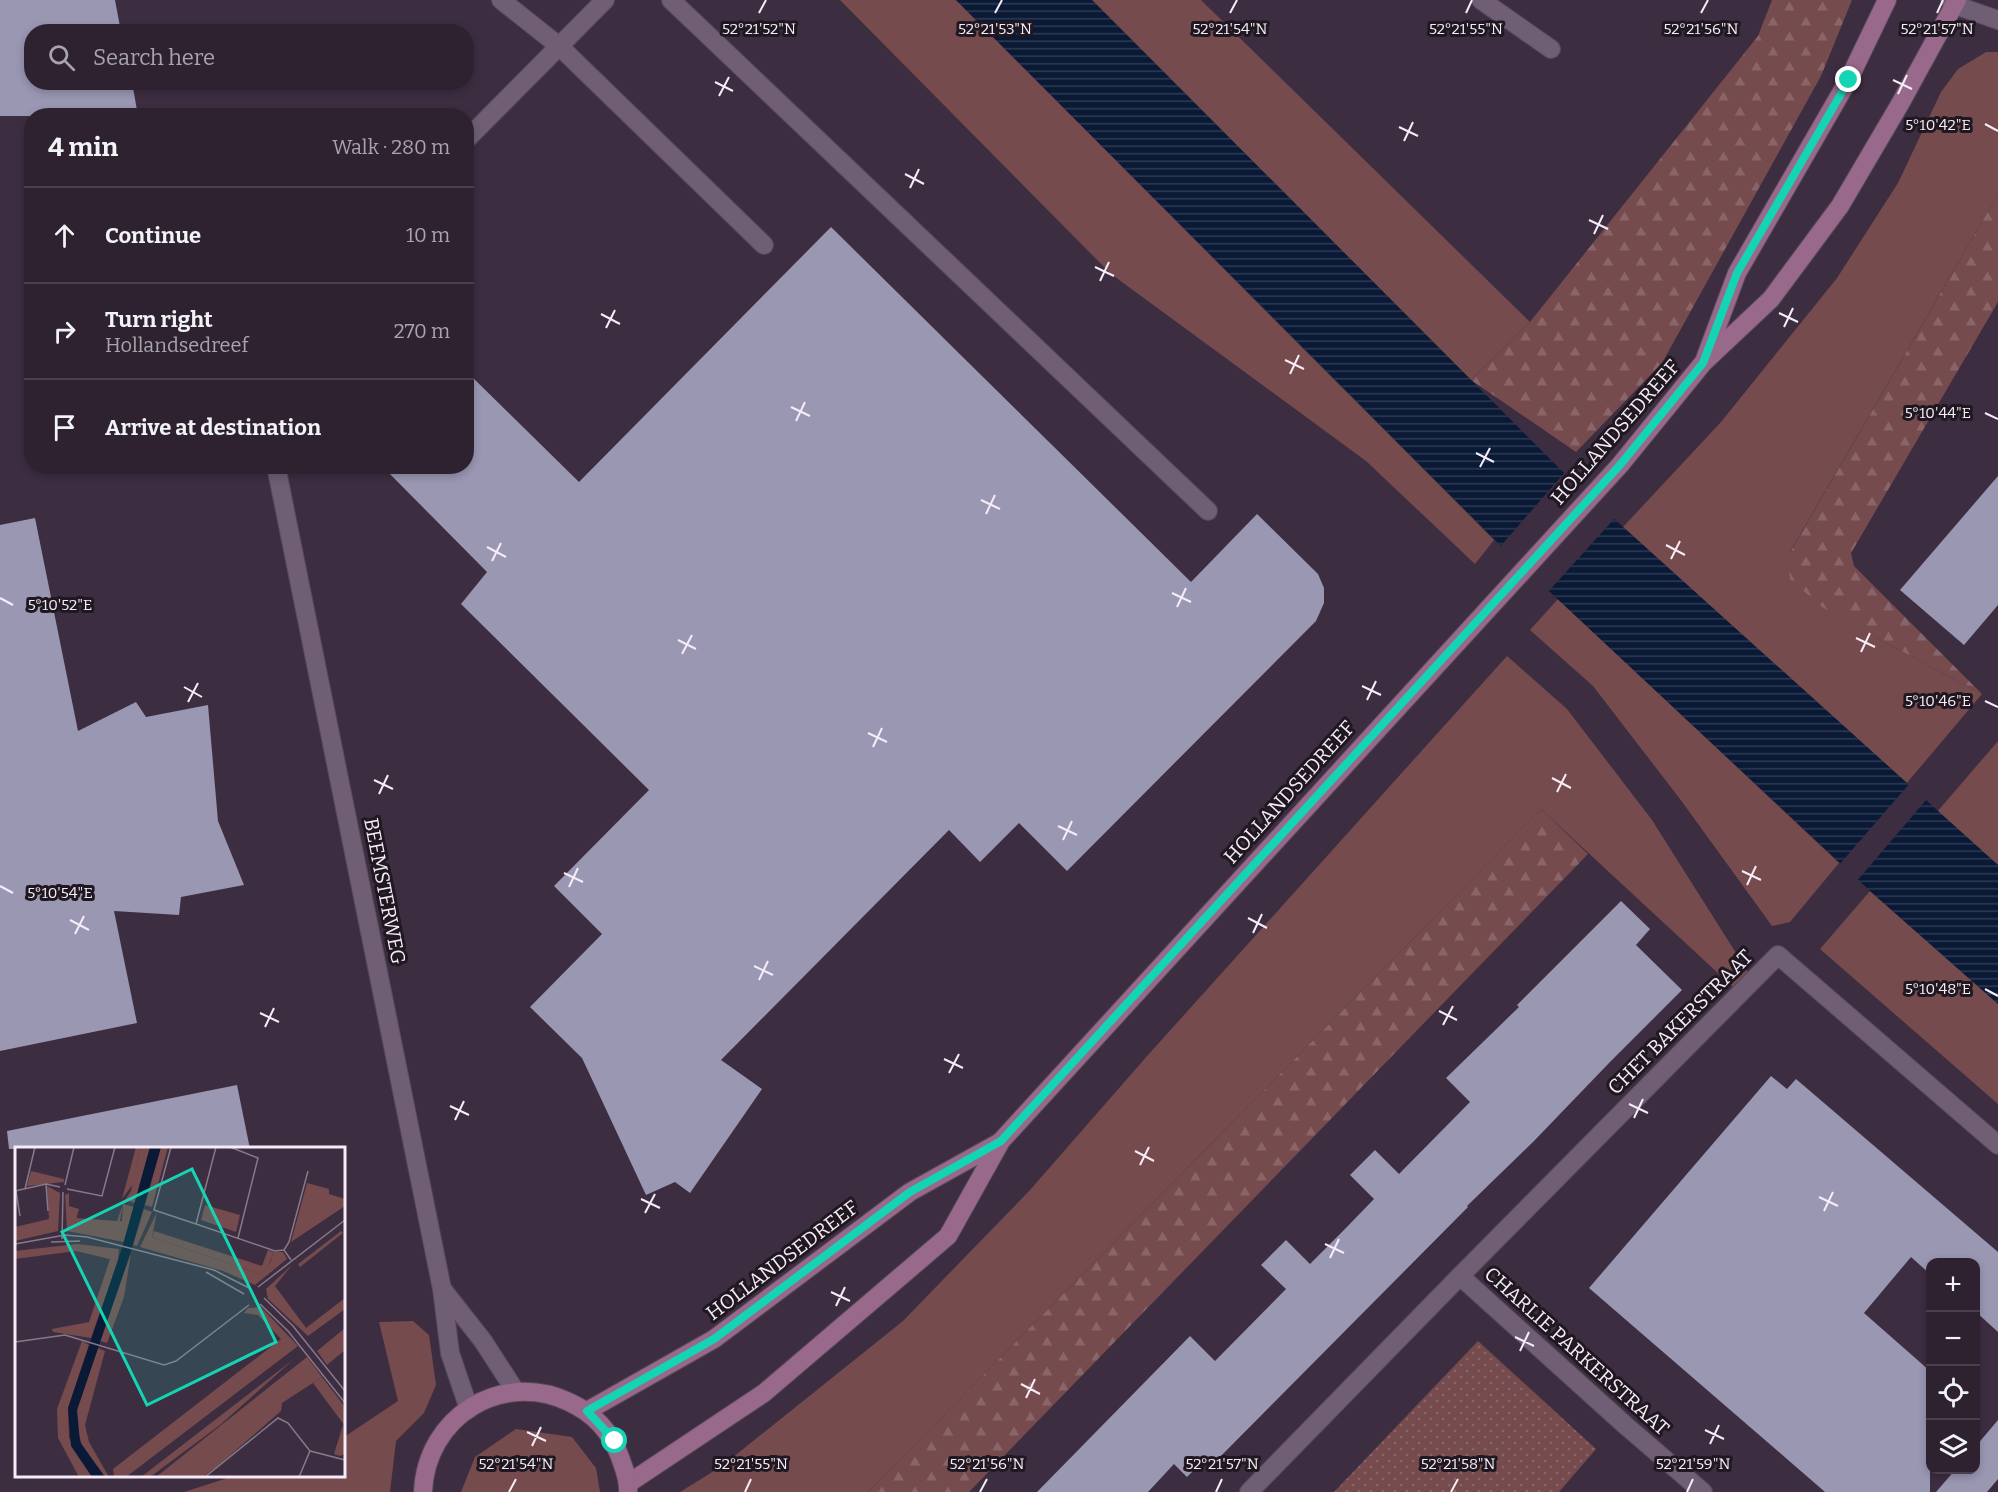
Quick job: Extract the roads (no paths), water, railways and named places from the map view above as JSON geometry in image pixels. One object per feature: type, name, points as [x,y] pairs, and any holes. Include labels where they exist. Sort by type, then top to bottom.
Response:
[{"type":"main road","name":"HOLLANDSEDREEF","points":[[1703,363],[1737,273],[1849,80],[1887,0]]},
{"type":"main road","name":"HOLLANDSEDREEF","points":[[629,1487],[764,1393],[948,1236],[1001,1141],[1620,465],[1703,363],[1771,299],[1840,206],[1954,2]]},
{"type":"main road","name":"HOLLANDSEDREEF","points":[[587,1411],[714,1339],[910,1192],[1001,1141]]},
{"type":"main road","points":[[423,1492],[423,1473],[434,1444],[455,1418],[484,1399],[523,1391],[553,1395],[587,1411],[615,1441],[629,1487]]},
{"type":"street","points":[[501,0],[559,46],[764,245]]},
{"type":"street","points":[[474,132],[604,0]]},
{"type":"street","points":[[671,0],[1208,511]]},
{"type":"street","points":[[1481,0],[1551,49]]},
{"type":"street","points":[[1954,2],[1998,21]]},
{"type":"street","name":"BEEMSTERWEG","points":[[278,474],[442,1288],[450,1353],[469,1409]]},
{"type":"street","name":"CHET BAKERSTRAAT","points":[[1460,1276],[1778,955],[1998,1145]]},
{"type":"street","name":"CHARLIE PARKERSTRAAT","points":[[1249,1492],[1460,1276],[1624,1425],[1703,1492]]},
{"type":"street","name":"BEEMSTERWEG","points":[[442,1288],[483,1341],[516,1392]]},
{"type":"water","points":[[956,0],[1092,0],[1570,479],[1998,865],[1998,1004],[1870,891],[1503,548]]}]
